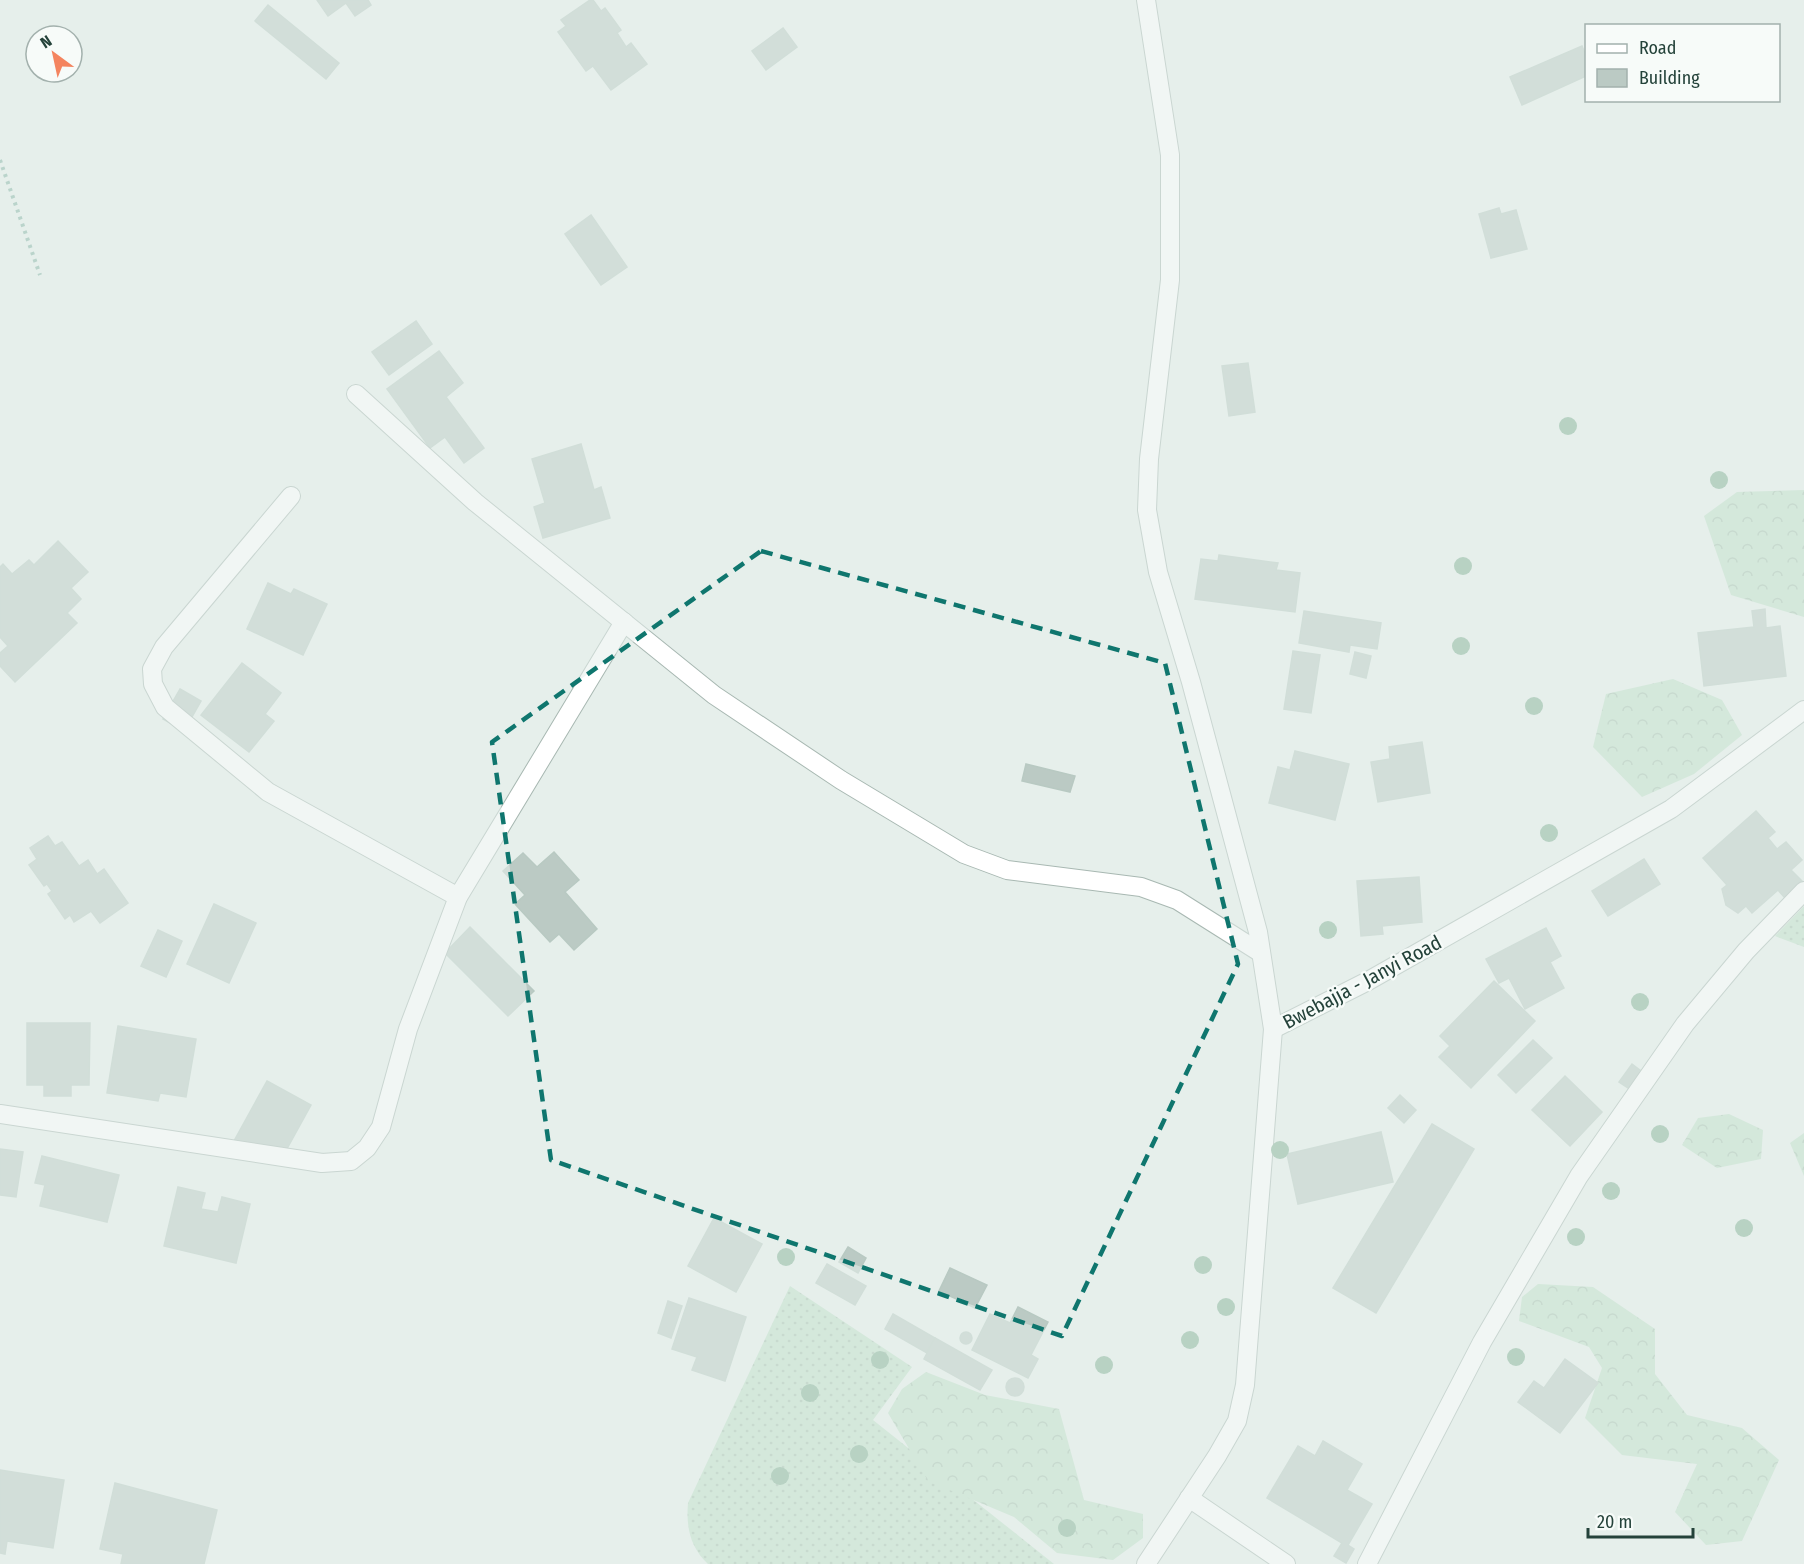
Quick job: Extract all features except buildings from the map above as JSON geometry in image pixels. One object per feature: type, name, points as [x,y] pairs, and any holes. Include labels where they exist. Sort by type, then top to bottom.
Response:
[{"type":"street","points":[[1146,0],[1170,155],[1170,280],[1149,459],[1147,510],[1158,573],[1194,693],[1258,932],[1273,1029]]},
{"type":"street","points":[[356,394],[475,502],[714,694],[841,780],[964,854],[1007,870],[1141,887],[1177,900],[1261,953]]},
{"type":"street","points":[[291,496],[165,647],[152,669],[153,684],[165,707],[268,792],[458,897]]},
{"type":"street","points":[[0,1114],[322,1163],[351,1161],[367,1148],[381,1127],[408,1029],[458,897],[624,622]]},
{"type":"street","name":"Bwebajja - Janyi Road","points":[[1146,1564],[1237,1421],[1245,1385],[1273,1029],[1368,981],[1671,809],[1804,710]]},
{"type":"street","points":[[1367,1564],[1482,1342],[1579,1176],[1685,1024],[1746,951],[1804,891]]},
{"type":"street","points":[[1189,1498],[1286,1564]]},
{"type":"path","points":[[0,160],[40,274]]},
{"type":"highlighted area","points":[[761,551],[1165,663],[1238,964],[1062,1336],[551,1160],[492,742]]},
{"type":"green space","points":[[1804,490],[1804,617],[1731,595],[1704,516],[1737,492]]},
{"type":"green space","points":[[1673,679],[1722,700],[1742,735],[1694,774],[1642,797],[1593,747],[1606,694]]},
{"type":"green space","points":[[1804,906],[1804,947],[1775,936]]},
{"type":"green space","points":[[1729,1114],[1763,1130],[1761,1159],[1717,1168],[1682,1145],[1698,1118]]},
{"type":"green space","points":[[1804,1133],[1804,1176],[1790,1143]]},
{"type":"green space","points":[[1538,1284],[1593,1287],[1655,1329],[1655,1374],[1687,1415],[1742,1428],[1779,1460],[1742,1541],[1706,1545],[1675,1512],[1697,1464],[1622,1455],[1585,1418],[1602,1368],[1589,1347],[1519,1321],[1522,1297]]},
{"type":"green space","points":[[790,1286],[912,1367],[873,1420],[1054,1564],[708,1564],[697,1551],[690,1536],[688,1503]]},
{"type":"green space","points":[[926,1372],[985,1395],[1059,1409],[1084,1500],[1143,1514],[1143,1538],[1113,1560],[1057,1553],[1014,1517],[928,1481],[888,1413],[902,1389]]}]
